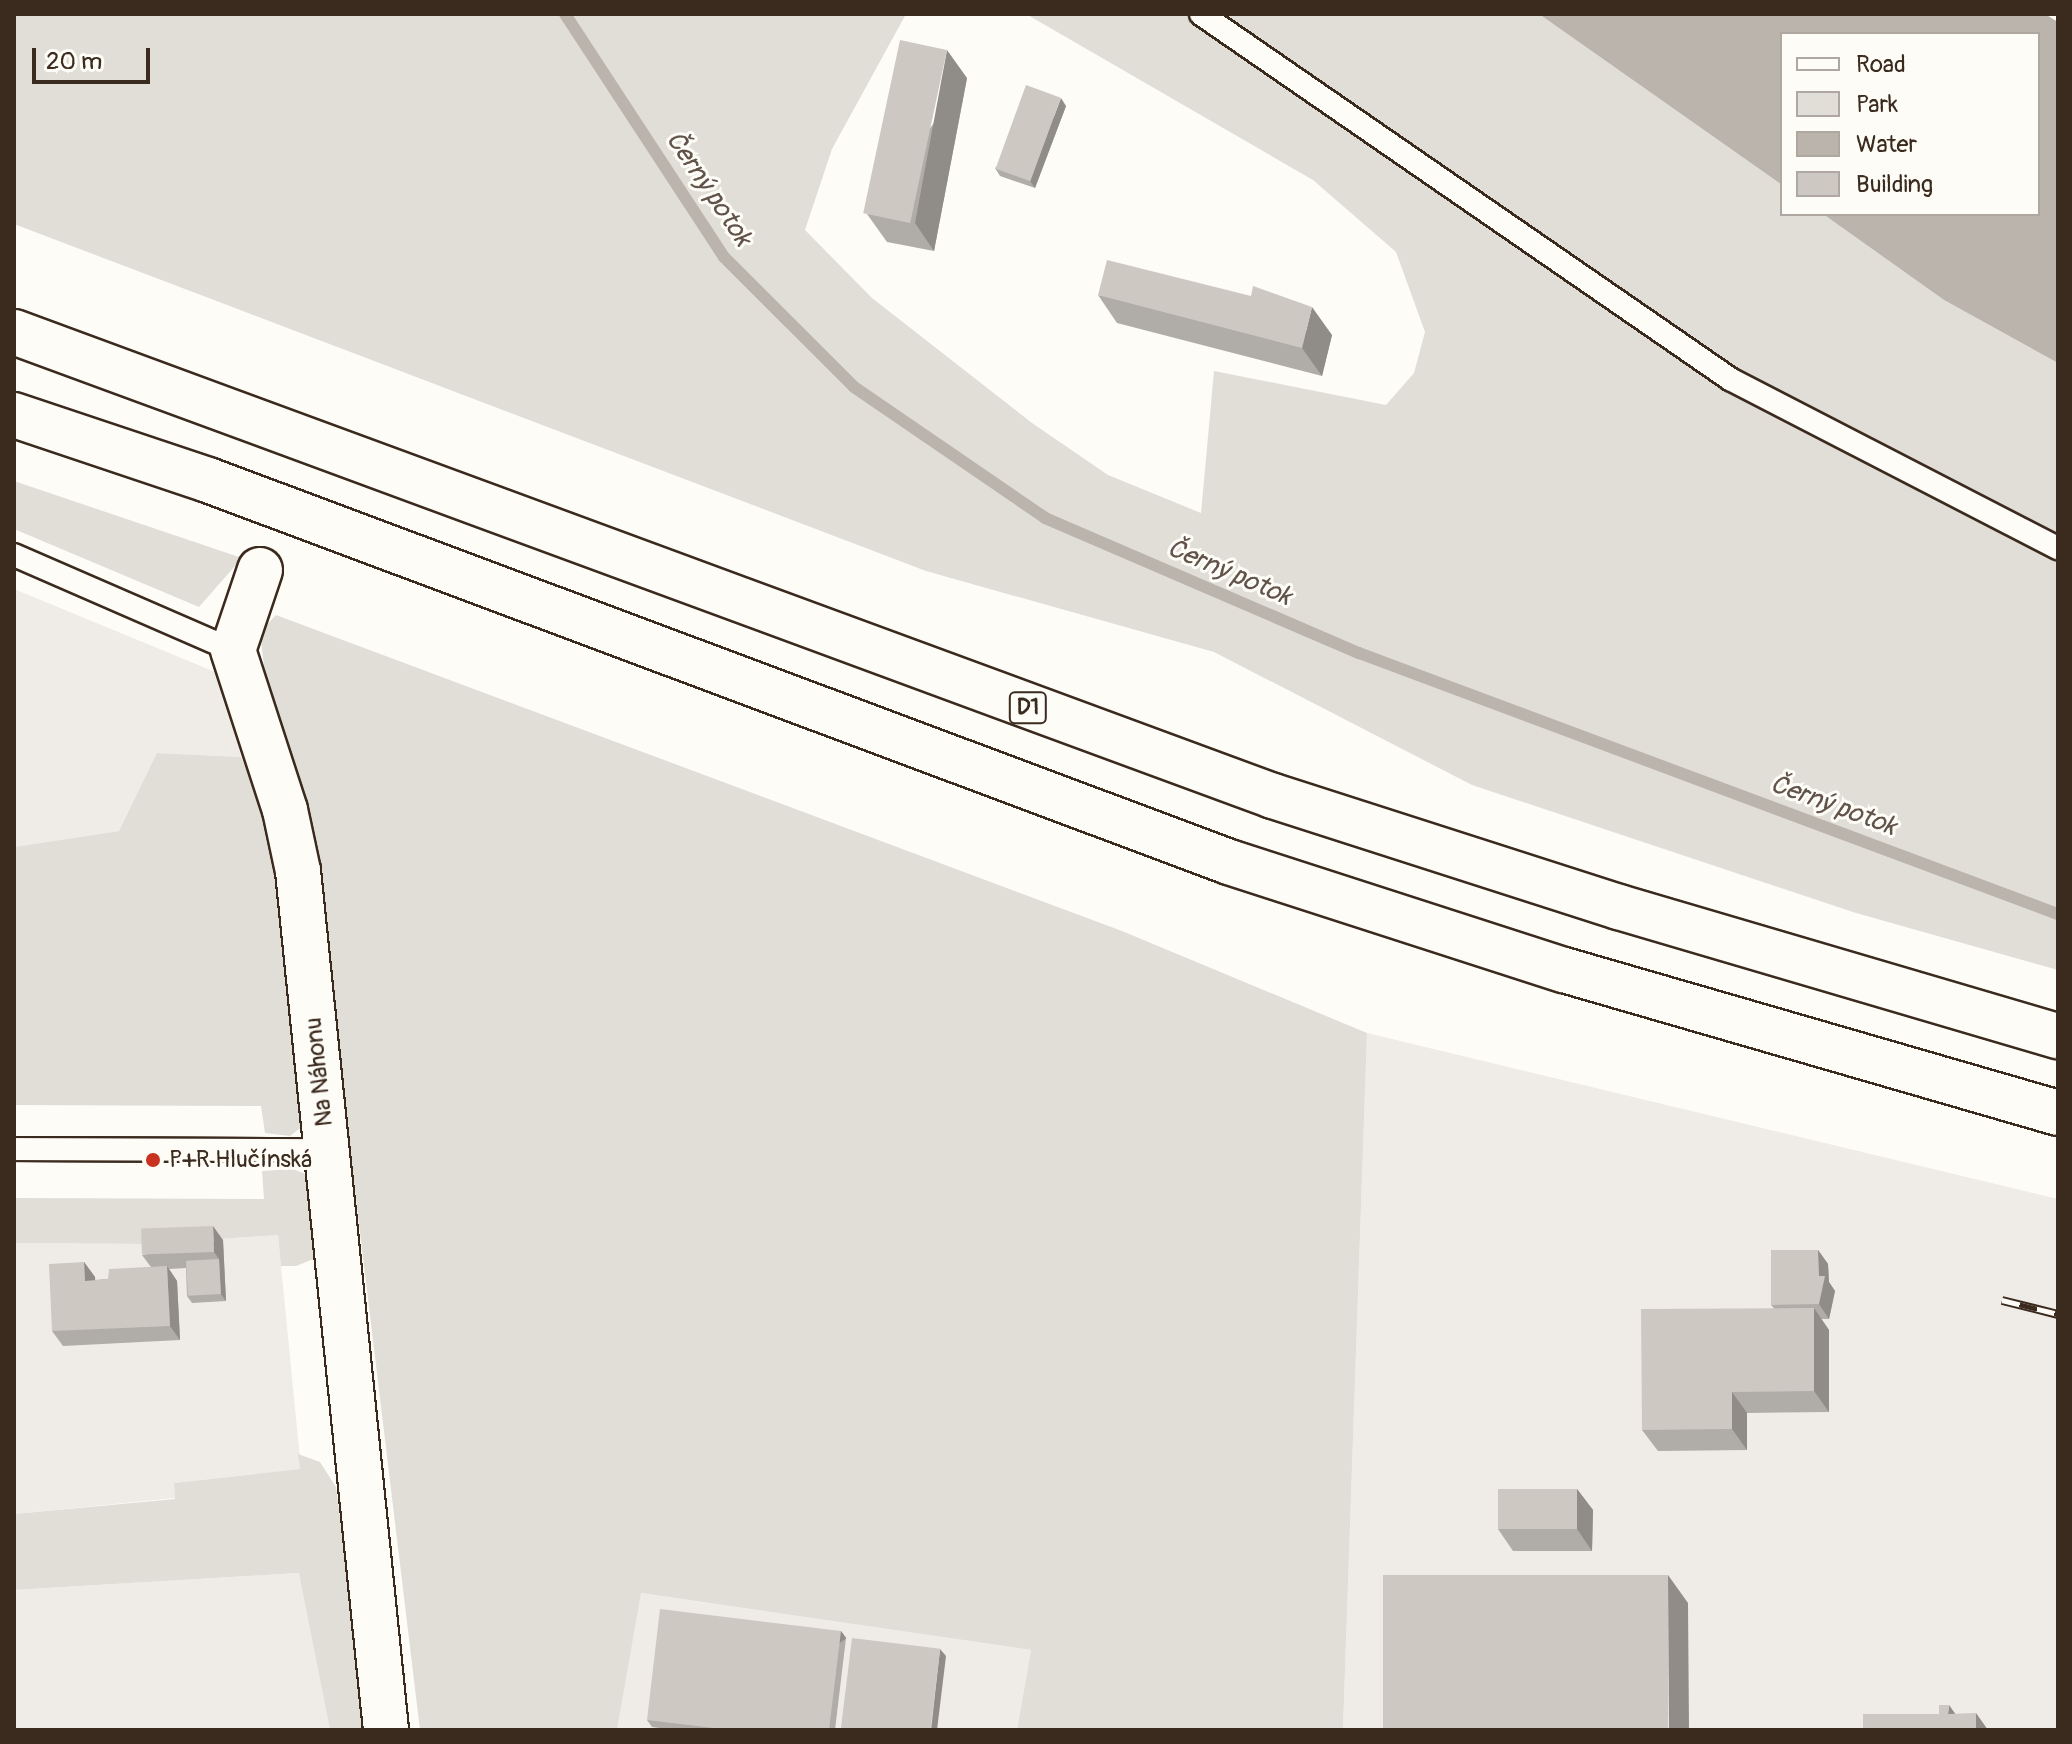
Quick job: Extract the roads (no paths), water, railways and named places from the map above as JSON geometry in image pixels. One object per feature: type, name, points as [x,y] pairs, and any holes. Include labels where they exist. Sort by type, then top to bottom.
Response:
[{"type":"main road","name":"D1","points":[[14,332],[1273,796],[1619,907],[2058,1036]]},
{"type":"main road","points":[[14,415],[208,480],[1229,862],[1564,970],[2058,1113]]},
{"type":"main road","points":[[233,650],[260,570]]},
{"type":"main road","name":"Na Náhonu","points":[[233,650],[285,810],[298,871],[386,1730]]},
{"type":"lane","points":[[1201,14],[1730,379],[2058,548]]},
{"type":"lane","points":[[14,555],[233,650]]},
{"type":"lane","points":[[14,1149],[326,1150]]},
{"type":"water","points":[[1539,14],[2045,14],[2058,22],[2058,363],[1944,300],[1826,216],[2040,216],[2040,32],[1780,32],[1780,184]]},
{"type":"waterway","name":"Černý potok","points":[[565,14],[724,257],[854,387],[1045,518],[1359,653],[2058,914]]},
{"type":"railway","points":[[2002,1300],[2058,1314]]},
{"type":"place","name":"P+R Hlučínská","points":[[153,1160]]}]
